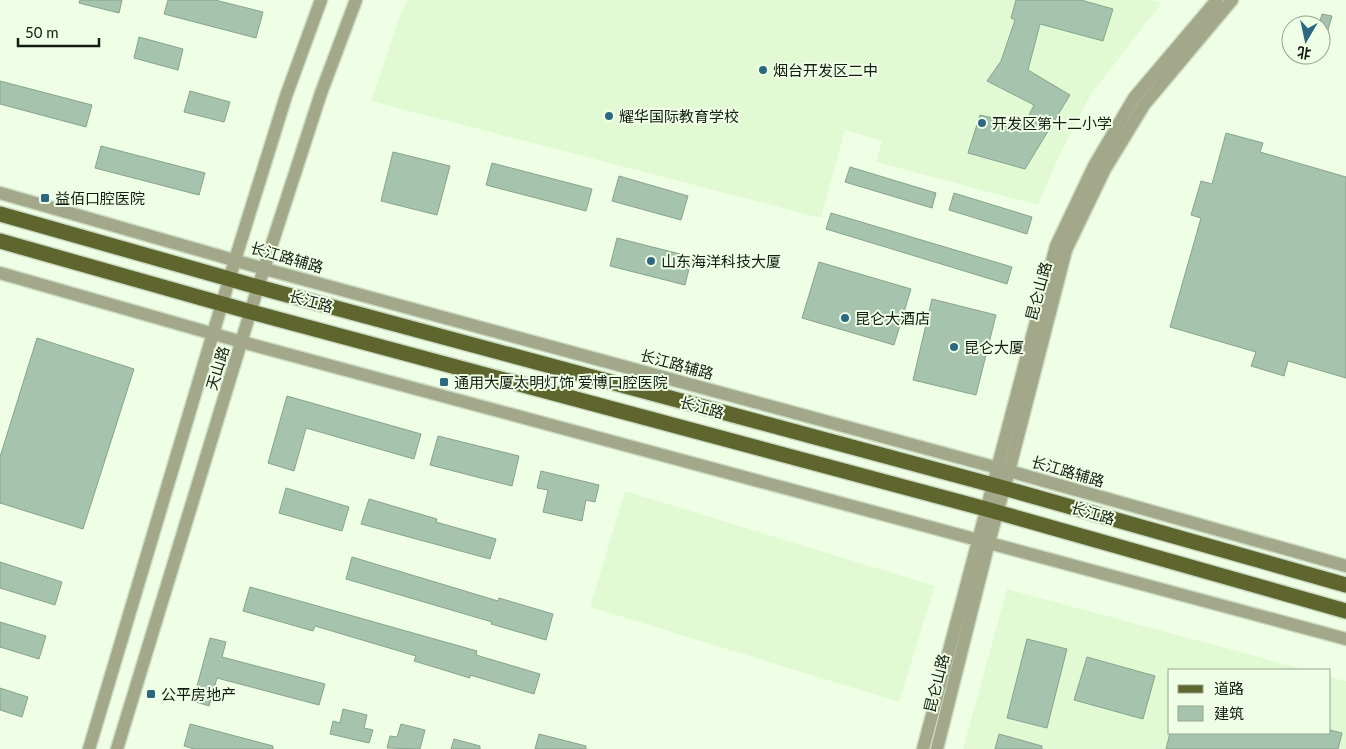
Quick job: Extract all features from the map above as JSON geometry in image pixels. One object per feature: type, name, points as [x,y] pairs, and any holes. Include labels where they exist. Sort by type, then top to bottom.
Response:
[{"type":"main road","name":"长江路","points":[[0,214],[258,287],[998,486],[1346,585]]},
{"type":"main road","name":"长江路","points":[[0,241],[251,312],[991,510],[1346,611]]},
{"type":"street","name":"天山路","points":[[89,749],[286,96],[322,0]]},
{"type":"street","name":"天山路","points":[[117,749],[258,287],[321,92],[356,0]]},
{"type":"street","name":"昆仑山路","points":[[1004,470],[1019,381],[1056,246],[1094,166],[1134,98],[1217,0]]},
{"type":"street","name":"昆仑山路","points":[[923,749],[1066,250],[1105,169],[1144,105],[1232,0]]},
{"type":"street","name":"长江路辅路","points":[[0,193],[265,269],[1004,470],[1346,566]]},
{"type":"street","points":[[0,273],[242,342],[1346,639]]},
{"type":"street","name":"昆仑山路","points":[[937,749],[983,540]]},
{"type":"shaded area","points":[[408,0],[1150,0],[1162,3],[1091,94],[1061,152],[1038,205],[876,162],[882,141],[845,130],[821,218],[371,101],[402,10]]},
{"type":"shaded area","points":[[625,491],[935,586],[899,702],[590,607]]},
{"type":"shaded area","points":[[1007,589],[1303,669],[1168,669],[1168,734],[1331,734],[1331,677],[1346,681],[1346,749],[963,749]]},
{"type":"building","points":[[80,0],[122,0],[119,13],[79,3]]},
{"type":"building","points":[[168,0],[215,0],[263,12],[256,38],[164,14]]},
{"type":"building","points":[[1016,0],[1081,0],[1113,9],[1103,41],[1040,24],[1028,70],[1070,95],[1025,169],[968,153],[980,115],[1024,125],[1034,105],[987,81],[1001,61],[1015,20],[1011,18]]},
{"type":"building","points":[[139,37],[183,49],[178,70],[134,58]]},
{"type":"building","points":[[0,81],[92,105],[86,127],[0,104]]},
{"type":"building","points":[[190,91],[230,102],[224,122],[184,112]]},
{"type":"building","points":[[1226,133],[1263,143],[1260,152],[1346,177],[1346,378],[1288,361],[1284,376],[1251,366],[1256,352],[1170,327],[1201,218],[1191,215],[1201,181],[1212,184]]},
{"type":"building","points":[[101,146],[205,173],[199,195],[95,168]]},
{"type":"building","points":[[393,152],[450,166],[437,215],[381,201]]},
{"type":"building","points":[[492,163],[592,189],[586,211],[486,185]]},
{"type":"building","points":[[850,167],[936,193],[932,208],[845,182]]},
{"type":"building","points":[[619,176],[688,196],[681,220],[612,201]]},
{"type":"building","points":[[954,193],[1032,217],[1027,234],[949,210]]},
{"type":"building","points":[[831,213],[1012,267],[1007,284],[826,229]]},
{"type":"building","name":"山东海洋科技大厦","points":[[617,238],[692,257],[685,285],[610,266]]},
{"type":"building","points":[[819,262],[911,289],[894,345],[802,318]]},
{"type":"building","name":"昆仑大厦","points":[[932,299],[996,315],[976,395],[913,380]]},
{"type":"building","points":[[37,338],[134,369],[83,529],[0,503],[0,457]]},
{"type":"building","points":[[287,396],[421,434],[414,459],[306,428],[294,471],[268,463]]},
{"type":"building","points":[[438,436],[519,456],[512,486],[430,465]]},
{"type":"building","points":[[541,471],[599,485],[595,502],[586,500],[582,521],[543,512],[548,490],[537,488]]},
{"type":"building","points":[[286,488],[349,507],[342,531],[279,513]]},
{"type":"building","points":[[369,499],[437,519],[436,522],[496,539],[490,559],[361,524]]},
{"type":"building","points":[[352,557],[498,601],[499,598],[553,614],[546,640],[346,579]]},
{"type":"building","points":[[0,562],[62,582],[55,605],[0,588]]},
{"type":"building","points":[[250,587],[477,651],[476,655],[540,674],[534,694],[470,675],[470,678],[414,661],[416,656],[315,626],[313,631],[243,611]]},
{"type":"building","points":[[0,622],[46,636],[39,659],[0,647]]},
{"type":"building","points":[[210,638],[226,642],[222,657],[325,684],[319,705],[217,678],[209,706],[193,701]]},
{"type":"building","points":[[1027,639],[1067,649],[1047,728],[1007,718]]},
{"type":"building","points":[[1087,657],[1155,676],[1143,719],[1074,700]]},
{"type":"building","points":[[0,688],[28,697],[22,717],[0,710]]},
{"type":"building","points":[[343,709],[367,715],[364,728],[373,730],[369,743],[330,734],[333,721],[340,723]]},
{"type":"building","points":[[190,724],[273,746],[273,749],[194,749],[184,746]]},
{"type":"building","points":[[401,724],[425,730],[420,749],[387,748],[390,736],[397,737]]},
{"type":"building","points":[[1331,730],[1342,733],[1338,749],[1166,749],[1170,734],[1331,734]]},
{"type":"building","points":[[539,734],[586,746],[586,749],[535,749]]},
{"type":"building","points":[[999,734],[1042,746],[1042,749],[995,749]]},
{"type":"building","points":[[454,739],[480,746],[480,749],[451,749]]},
{"type":"place","name":"烟台开发区二中","points":[[763,70]]},
{"type":"place","name":"耀华国际教育学校","points":[[609,116]]},
{"type":"place","name":"开发区第十二小学","points":[[982,123]]},
{"type":"place","name":"益佰口腔医院","points":[[45,198]]},
{"type":"place","name":"山东海洋科技大厦","points":[[651,261]]},
{"type":"place","name":"昆仑大酒店","points":[[845,318]]},
{"type":"place","name":"昆仑大厦","points":[[954,347]]},
{"type":"place","name":"通用大厦太明灯饰 爱博口腔医院","points":[[444,382]]},
{"type":"place","name":"公平房地产","points":[[151,694]]}]
